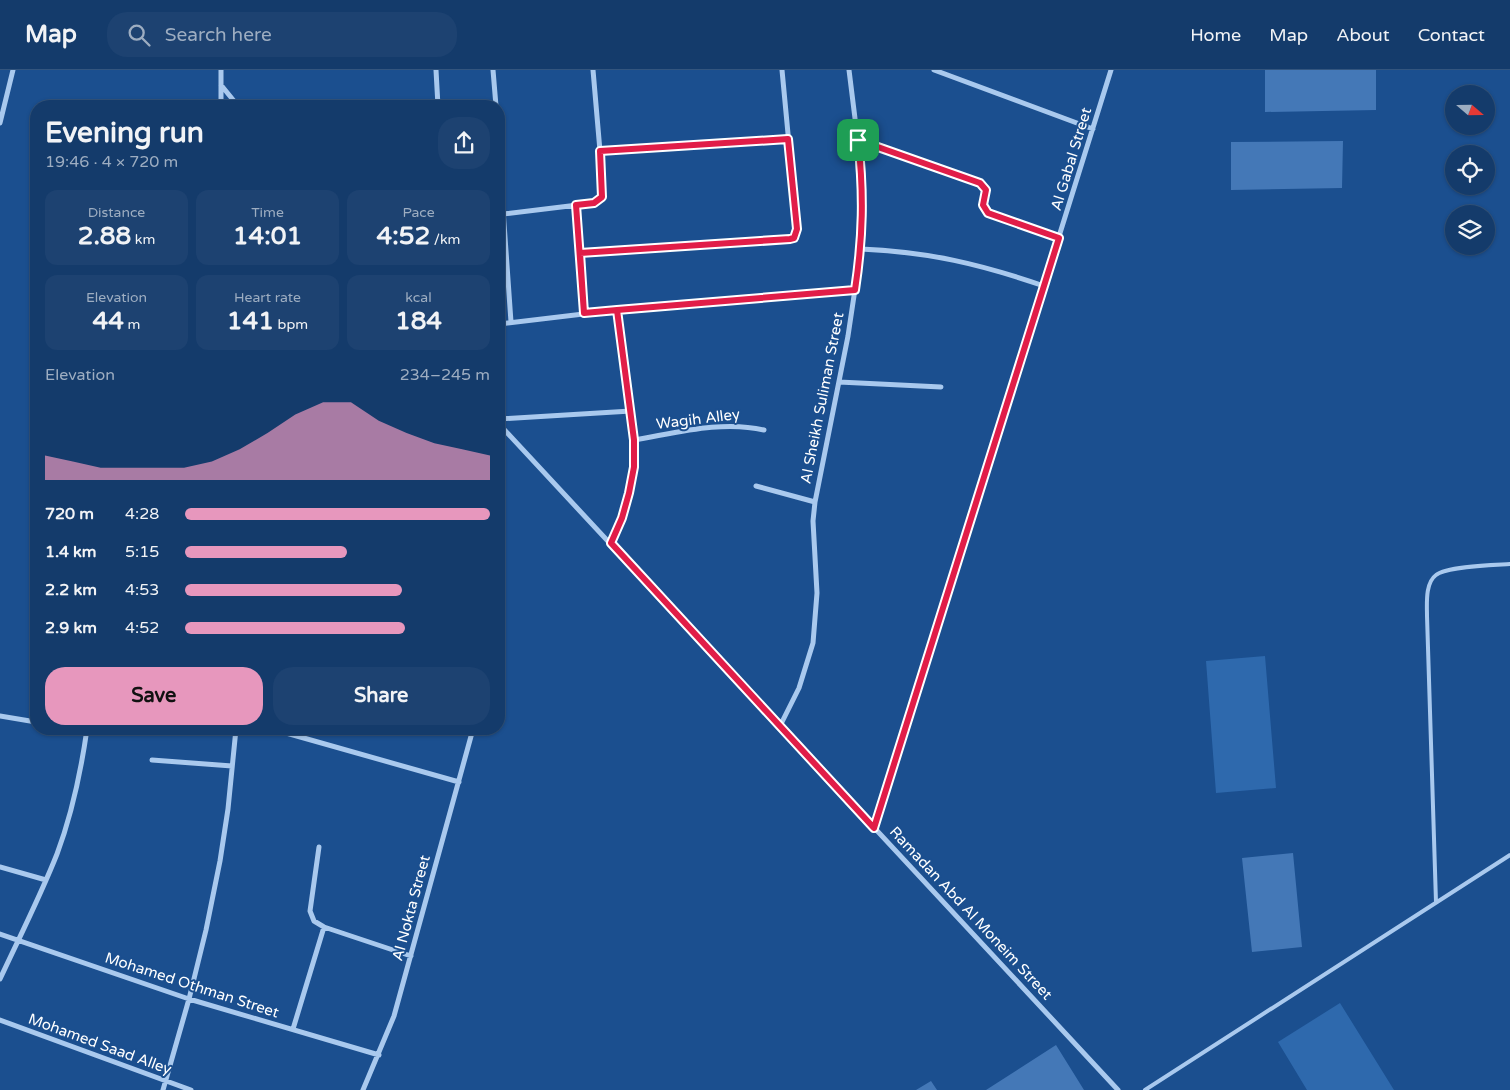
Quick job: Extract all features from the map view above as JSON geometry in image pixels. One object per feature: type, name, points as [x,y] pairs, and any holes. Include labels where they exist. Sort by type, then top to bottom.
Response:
[{"type":"street","points":[[0,123],[13,70]]},
{"type":"street","points":[[221,70],[222,100]]},
{"type":"street","points":[[436,70],[438,100]]},
{"type":"street","points":[[493,70],[496,100]]},
{"type":"street","points":[[505,214],[594,203],[602,197],[593,70]]},
{"type":"street","points":[[580,253],[794,238],[797,229],[782,70]]},
{"type":"street","name":"Al Sheikh Suliman Street","points":[[780,726],[800,688],[813,643],[816,593],[813,521],[818,477],[839,382],[861,249],[863,184],[849,70]]},
{"type":"street","points":[[934,70],[1093,129]]},
{"type":"street","name":"Al Gabal Street","points":[[874,828],[1111,70]]},
{"type":"street","points":[[222,85],[233,100]]},
{"type":"street","points":[[600,151],[788,139]]},
{"type":"street","points":[[858,140],[980,183],[986,190],[983,205],[988,213],[1059,238]]},
{"type":"street","points":[[576,205],[584,313]]},
{"type":"street","points":[[505,241],[511,322]]},
{"type":"street","points":[[861,249],[896,250],[968,262],[1044,286]]},
{"type":"street","points":[[505,323],[584,313],[855,290]]},
{"type":"street","points":[[611,543],[622,518],[634,467],[631,411],[617,310]]},
{"type":"street","points":[[839,382],[941,387]]},
{"type":"street","points":[[505,419],[631,411]]},
{"type":"street","name":"Wagih Alley","points":[[634,440],[734,425],[764,430]]},
{"type":"street","name":"Ramadan Abd Al Moneim Street","points":[[505,430],[1118,1090]]},
{"type":"street","points":[[756,486],[815,502]]},
{"type":"street","points":[[0,716],[30,721]]},
{"type":"street","points":[[0,979],[57,853],[72,806],[81,768],[85,735]]},
{"type":"street","points":[[163,1090],[189,999],[220,861],[228,809],[235,735]]},
{"type":"street","points":[[296,735],[458,782]]},
{"type":"street","name":"Al Nokta Street","points":[[364,1090],[394,1016],[471,735]]},
{"type":"street","points":[[152,760],[232,766]]},
{"type":"street","points":[[319,847],[310,911],[314,921],[324,927],[411,956]]},
{"type":"street","points":[[0,867],[46,880]]},
{"type":"street","points":[[293,1029],[324,927]]},
{"type":"street","name":"Mohamed Othman Street","points":[[0,934],[189,999],[379,1055]]},
{"type":"street","name":"Mohamed Saad Alley","points":[[0,1020],[191,1090]]},
{"type":"lane","points":[[1436,902],[1427,616],[1429,586],[1435,575],[1450,569],[1510,564]]},
{"type":"lane","points":[[1144,1090],[1510,855]]},
{"type":"shaded area","points":[[1265,656],[1276,788],[1216,793],[1206,661]]},
{"type":"shaded area","points":[[1340,1003],[1394,1090],[1307,1090],[1278,1042]]},
{"type":"building","points":[[1265,70],[1376,70],[1376,110],[1265,112]]},
{"type":"building","points":[[1343,141],[1342,188],[1231,190],[1231,142]]},
{"type":"building","points":[[1293,853],[1302,947],[1252,952],[1242,858]]},
{"type":"building","points":[[1056,1045],[1084,1090],[986,1090]]},
{"type":"building","points":[[931,1081],[937,1090],[916,1090]]},
{"type":"route","points":[[858,140],[863,184],[861,249],[855,290],[617,310],[584,313],[580,253],[794,238],[797,234],[797,229],[788,139],[600,151],[602,197],[594,203],[576,205],[584,313],[617,310],[631,411],[634,467],[622,518],[611,543],[874,828],[1059,238],[988,213],[983,205],[986,190],[980,183],[858,140]]}]
